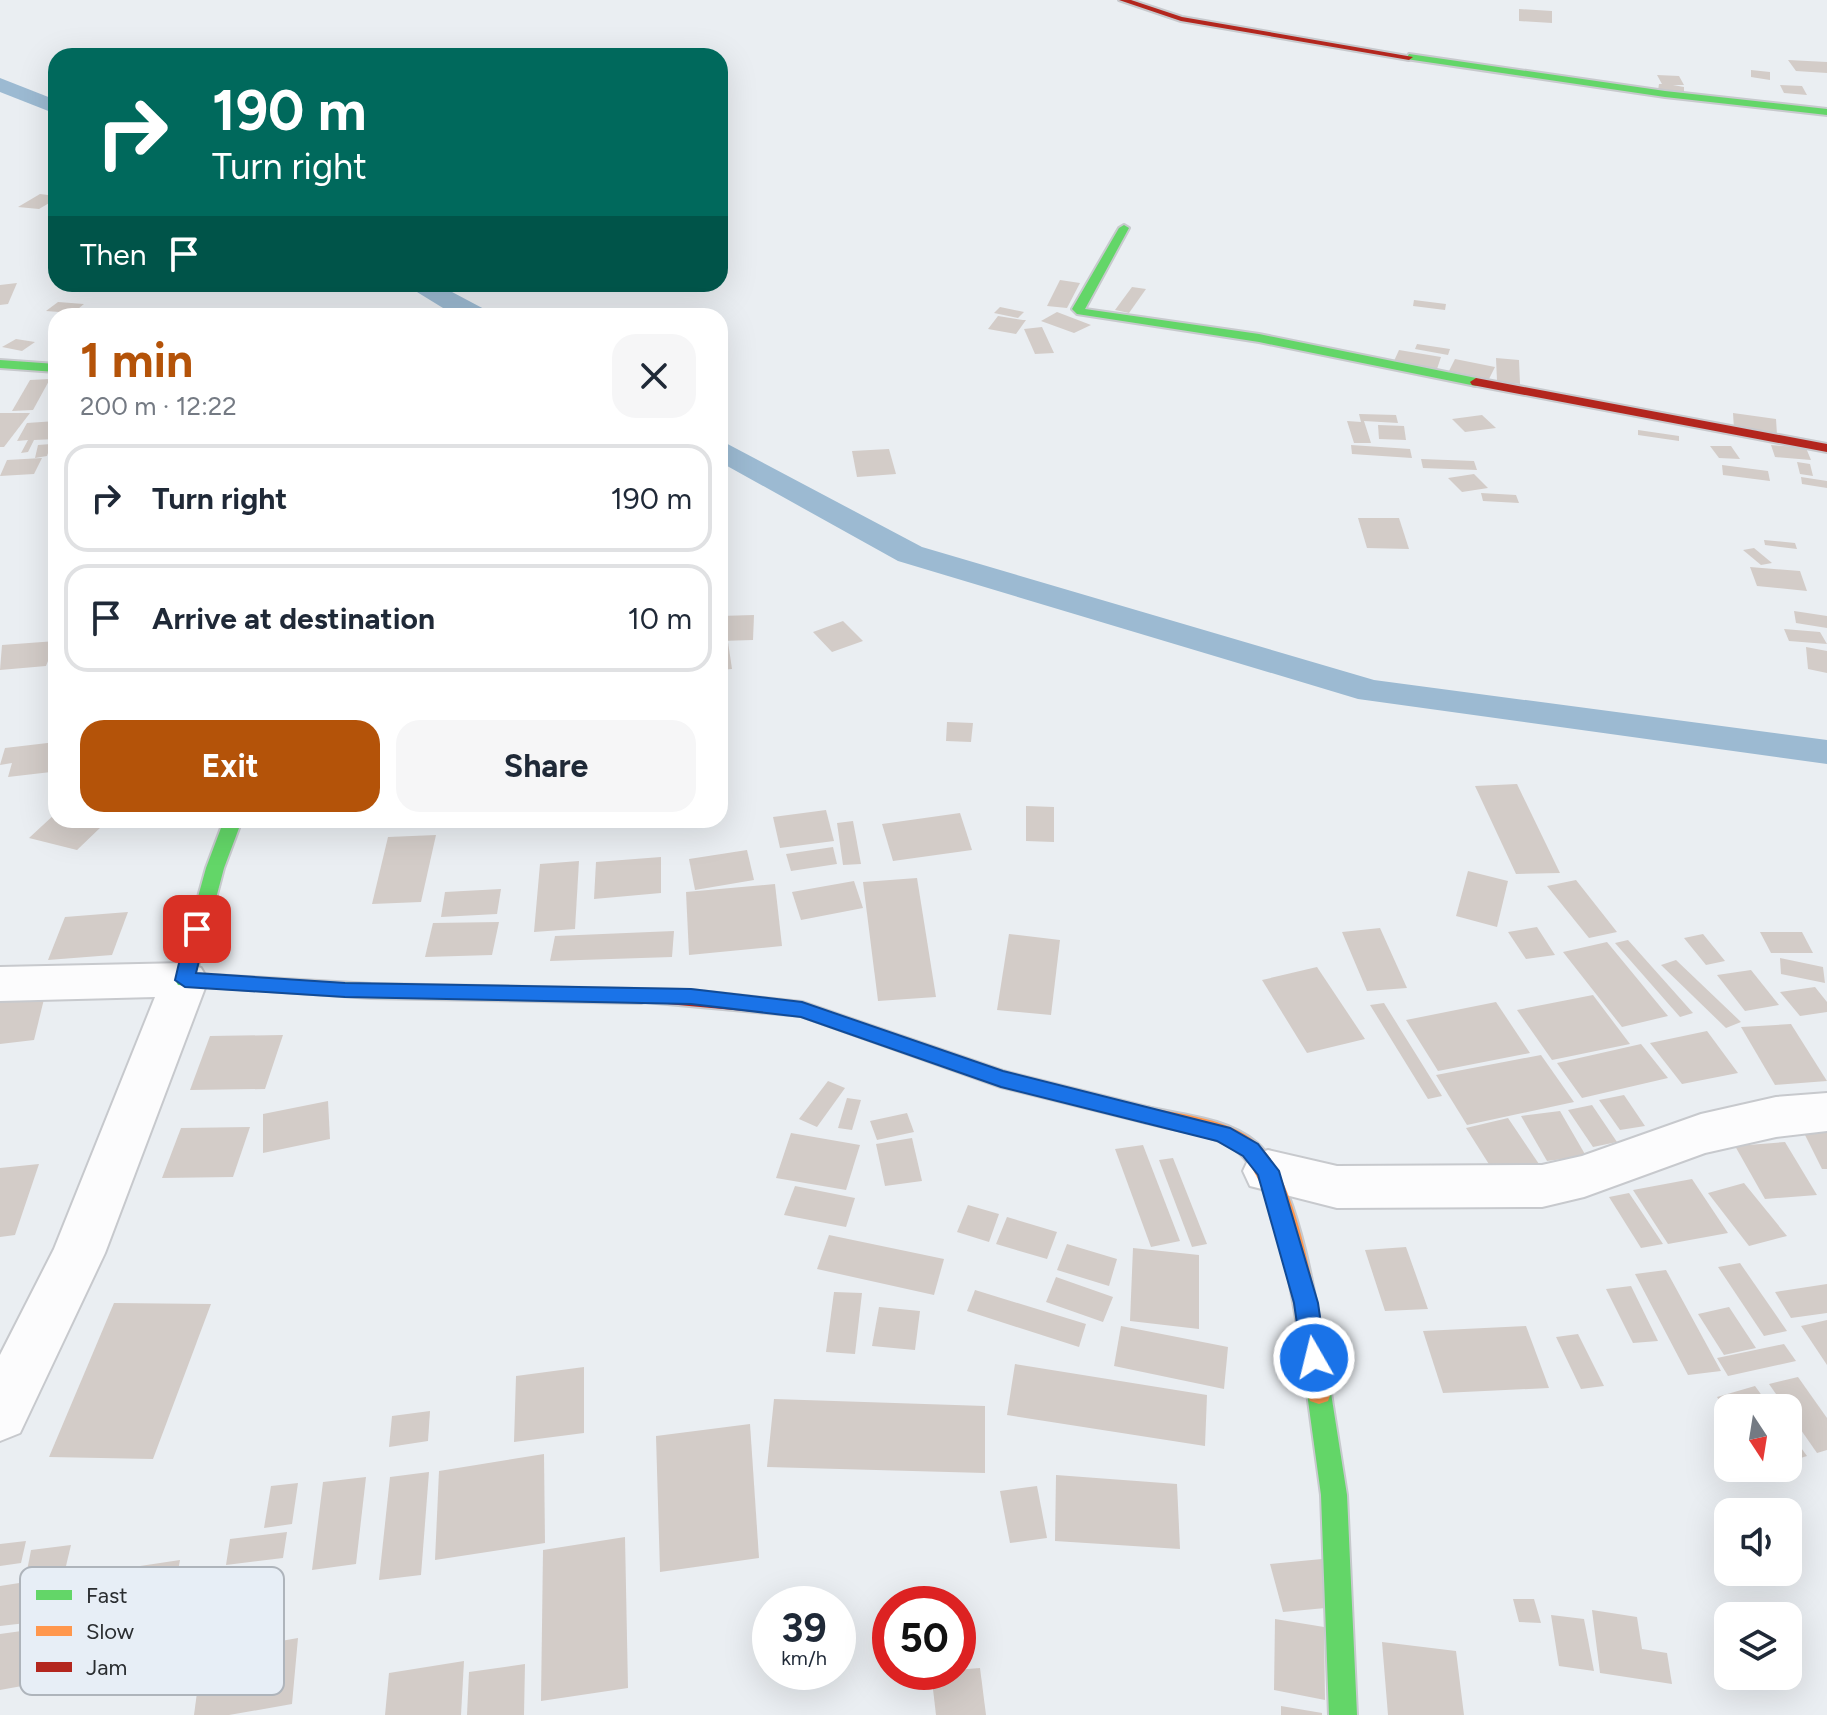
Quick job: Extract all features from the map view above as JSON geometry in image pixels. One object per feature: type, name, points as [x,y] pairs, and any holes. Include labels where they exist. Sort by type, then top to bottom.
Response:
[{"type":"street","points":[[1123,0],[1181,19],[1545,79],[1717,102],[1827,112]]},
{"type":"street","points":[[1124,228],[1078,309],[1081,312],[1259,338],[1640,415],[1827,448]]},
{"type":"street","points":[[0,364],[48,367]]},
{"type":"street","points":[[0,1414],[79,1253],[185,980],[215,868],[230,828]]},
{"type":"street","points":[[0,984],[185,980],[355,990],[691,997],[802,1009],[1001,1079],[1222,1134],[1251,1150],[1268,1171],[1306,1303],[1332,1480],[1343,1715]]},
{"type":"street","points":[[1268,1171],[1337,1187],[1542,1186],[1584,1176],[1701,1134],[1776,1117],[1827,1112]]},
{"type":"building","points":[[1519,9],[1552,11],[1552,23],[1519,21]]},
{"type":"building","points":[[1788,60],[1827,62],[1827,73],[1796,71]]},
{"type":"building","points":[[1751,70],[1770,72],[1770,80],[1751,77]]},
{"type":"building","points":[[1657,75],[1679,76],[1684,85],[1673,85],[1684,87],[1684,92],[1658,90],[1659,84],[1662,84]]},
{"type":"building","points":[[1780,85],[1802,86],[1807,95],[1784,93]]},
{"type":"building","points":[[40,194],[48,195],[48,204],[39,209],[18,207]]},
{"type":"building","points":[[1060,280],[1080,283],[1067,308],[1047,306]]},
{"type":"building","points":[[17,283],[8,304],[0,305],[0,285]]},
{"type":"building","points":[[1132,287],[1146,289],[1129,313],[1115,310]]},
{"type":"building","points":[[1414,300],[1446,304],[1445,310],[1413,306]]},
{"type":"building","points":[[58,302],[84,304],[79,308],[50,308]]},
{"type":"building","points":[[1000,307],[1024,312],[1018,318],[994,313]]},
{"type":"building","points":[[1057,312],[1091,325],[1074,333],[1041,321]]},
{"type":"building","points":[[998,316],[1026,320],[1016,334],[988,329]]},
{"type":"building","points":[[1042,327],[1054,353],[1035,354],[1024,329]]},
{"type":"building","points":[[16,339],[35,342],[22,351],[2,347]]},
{"type":"building","points":[[1417,344],[1450,349],[1448,355],[1415,349]]},
{"type":"building","points":[[1399,350],[1441,357],[1437,369],[1394,361]]},
{"type":"building","points":[[1496,358],[1519,360],[1520,384],[1497,381]]},
{"type":"building","points":[[1455,359],[1495,367],[1489,379],[1449,371]]},
{"type":"building","points":[[48,379],[48,383],[33,410],[12,411],[30,380]]},
{"type":"building","points":[[0,413],[30,413],[4,447],[0,447]]},
{"type":"building","points":[[1733,413],[1776,419],[1777,435],[1734,429]]},
{"type":"building","points":[[1359,414],[1396,415],[1398,423],[1364,421],[1371,443],[1354,443],[1347,421],[1361,422]]},
{"type":"building","points":[[1482,415],[1496,428],[1465,432],[1452,419]]},
{"type":"building","points":[[48,422],[48,439],[34,440],[28,452],[21,453],[28,440],[17,441],[27,423]]},
{"type":"building","points":[[1378,425],[1404,426],[1406,440],[1379,439]]},
{"type":"building","points":[[1638,430],[1679,436],[1679,441],[1638,435]]},
{"type":"building","points":[[48,444],[47,456],[35,458],[38,445]]},
{"type":"building","points":[[1351,445],[1410,449],[1412,458],[1352,454]]},
{"type":"building","points":[[1771,445],[1806,448],[1811,460],[1775,457]]},
{"type":"building","points":[[1710,446],[1731,446],[1740,459],[1719,458]]},
{"type":"building","points":[[889,449],[896,474],[857,477],[852,451]]},
{"type":"building","points":[[42,458],[34,474],[0,476],[7,460]]},
{"type":"building","points":[[1421,459],[1474,461],[1477,470],[1423,468]]},
{"type":"building","points":[[1797,462],[1810,464],[1813,476],[1800,474]]},
{"type":"building","points":[[1722,465],[1768,471],[1770,481],[1723,475]]},
{"type":"building","points":[[1474,474],[1488,488],[1462,492],[1448,478]]},
{"type":"building","points":[[1801,477],[1827,481],[1827,488],[1802,484]]},
{"type":"building","points":[[1481,493],[1516,495],[1519,503],[1483,501]]},
{"type":"building","points":[[1358,518],[1399,518],[1409,549],[1367,548]]},
{"type":"building","points":[[1764,540],[1795,543],[1797,549],[1765,545]]},
{"type":"building","points":[[1754,548],[1772,563],[1761,565],[1743,550]]},
{"type":"building","points":[[1750,567],[1800,571],[1807,591],[1757,586]]},
{"type":"building","points":[[1794,611],[1827,616],[1827,628],[1796,623]]},
{"type":"building","points":[[754,615],[753,640],[728,641],[728,616]]},
{"type":"building","points":[[843,621],[863,641],[832,652],[813,632]]},
{"type":"building","points":[[1784,629],[1820,632],[1827,644],[1789,641]]},
{"type":"building","points":[[48,642],[46,666],[0,670],[2,645]]},
{"type":"building","points":[[728,642],[732,669],[728,669]]},
{"type":"building","points":[[1806,647],[1827,651],[1827,673],[1808,669]]},
{"type":"building","points":[[947,722],[973,723],[971,742],[946,741]]},
{"type":"building","points":[[48,743],[48,772],[8,777],[12,763],[0,765],[5,748]]},
{"type":"building","points":[[1517,784],[1560,873],[1516,874],[1475,786]]},
{"type":"building","points":[[1026,806],[1054,807],[1054,842],[1026,841]]},
{"type":"building","points":[[826,810],[834,841],[780,848],[773,817]]},
{"type":"building","points":[[960,813],[972,850],[893,861],[882,824]]},
{"type":"building","points":[[48,820],[48,828],[100,828],[77,850],[29,838]]},
{"type":"building","points":[[853,821],[861,864],[843,865],[837,823]]},
{"type":"building","points":[[436,835],[421,902],[372,904],[388,837]]},
{"type":"building","points":[[833,847],[837,864],[791,871],[786,854]]},
{"type":"building","points":[[747,850],[754,880],[695,890],[689,859]]},
{"type":"building","points":[[661,857],[661,893],[594,899],[596,862]]},
{"type":"building","points":[[579,861],[575,929],[534,932],[540,864]]},
{"type":"building","points":[[1468,871],[1508,881],[1497,927],[1456,916]]},
{"type":"building","points":[[917,878],[936,997],[878,1001],[863,882]]},
{"type":"building","points":[[1576,880],[1617,932],[1589,938],[1547,886]]},
{"type":"building","points":[[854,881],[863,908],[801,920],[792,892]]},
{"type":"building","points":[[775,884],[782,946],[689,955],[686,892]]},
{"type":"building","points":[[501,889],[497,914],[441,917],[445,892]]},
{"type":"building","points":[[128,912],[112,955],[48,960],[65,917]]},
{"type":"building","points":[[499,922],[492,955],[425,957],[433,923]]},
{"type":"building","points":[[1537,927],[1555,955],[1526,959],[1508,932]]},
{"type":"building","points":[[1380,928],[1407,988],[1367,991],[1342,932]]},
{"type":"building","points":[[674,931],[672,957],[550,961],[555,936]]},
{"type":"building","points":[[1760,932],[1802,932],[1813,953],[1771,953]]},
{"type":"building","points":[[1009,934],[1060,940],[1051,1015],[997,1010]]},
{"type":"building","points":[[1703,934],[1725,961],[1706,965],[1684,938]]},
{"type":"building","points":[[1628,940],[1693,1013],[1680,1017],[1615,943]]},
{"type":"building","points":[[1607,942],[1668,1016],[1622,1027],[1563,952]]},
{"type":"building","points":[[1780,958],[1823,967],[1825,983],[1781,974]]},
{"type":"building","points":[[1676,960],[1741,1022],[1726,1028],[1661,965]]},
{"type":"building","points":[[1317,967],[1365,1039],[1307,1053],[1262,980]]},
{"type":"building","points":[[1751,970],[1779,1005],[1745,1011],[1717,975]]},
{"type":"building","points":[[1815,987],[1827,1002],[1827,1012],[1800,1016],[1780,992]]},
{"type":"building","points":[[46,991],[34,1040],[0,1044],[0,997]]},
{"type":"building","points":[[1593,995],[1630,1044],[1552,1060],[1517,1010]]},
{"type":"building","points":[[1496,1002],[1530,1053],[1438,1071],[1406,1020]]},
{"type":"building","points":[[1384,1003],[1442,1096],[1428,1099],[1370,1005]]},
{"type":"building","points":[[1791,1024],[1827,1081],[1775,1085],[1741,1027]]},
{"type":"building","points":[[1707,1031],[1738,1073],[1682,1084],[1650,1043]]},
{"type":"building","points":[[283,1035],[265,1089],[190,1090],[210,1036]]},
{"type":"building","points":[[1641,1044],[1668,1078],[1582,1098],[1557,1063]]},
{"type":"building","points":[[1541,1055],[1574,1102],[1467,1125],[1436,1075]]},
{"type":"building","points":[[828,1081],[845,1088],[817,1127],[799,1119]]},
{"type":"building","points":[[1624,1095],[1645,1126],[1620,1130],[1599,1100]]},
{"type":"building","points":[[847,1098],[861,1100],[852,1130],[838,1128]]},
{"type":"building","points":[[328,1101],[330,1139],[263,1153],[263,1114]]},
{"type":"building","points":[[1592,1105],[1617,1142],[1593,1147],[1568,1110]]},
{"type":"building","points":[[1560,1111],[1586,1156],[1547,1161],[1521,1116]]},
{"type":"building","points":[[907,1113],[914,1132],[877,1140],[870,1121]]},
{"type":"building","points":[[1508,1118],[1543,1170],[1499,1180],[1466,1128]]},
{"type":"building","points":[[1827,1124],[1827,1169],[1822,1169],[1800,1125]]},
{"type":"building","points":[[250,1127],[233,1177],[162,1178],[181,1128]]},
{"type":"building","points":[[791,1133],[860,1145],[846,1190],[776,1178]]},
{"type":"building","points":[[912,1138],[922,1181],[885,1186],[876,1144]]},
{"type":"building","points":[[1785,1142],[1817,1195],[1765,1199],[1735,1146]]},
{"type":"building","points":[[1143,1145],[1180,1241],[1151,1247],[1115,1149]]},
{"type":"building","points":[[1173,1158],[1207,1244],[1192,1247],[1159,1160]]},
{"type":"building","points":[[39,1164],[15,1235],[0,1237],[0,1168]]},
{"type":"building","points":[[1692,1179],[1728,1233],[1668,1244],[1633,1190]]},
{"type":"building","points":[[1744,1183],[1787,1236],[1749,1246],[1708,1193]]},
{"type":"building","points":[[795,1186],[855,1198],[846,1227],[784,1215]]},
{"type":"building","points":[[1629,1193],[1663,1244],[1641,1248],[1609,1197]]},
{"type":"building","points":[[968,1205],[999,1214],[989,1242],[957,1232]]},
{"type":"building","points":[[1007,1217],[1057,1232],[1047,1259],[996,1244]]},
{"type":"building","points":[[829,1235],[944,1259],[934,1295],[817,1269]]},
{"type":"building","points":[[1067,1244],[1117,1259],[1109,1286],[1057,1270]]},
{"type":"building","points":[[1406,1247],[1428,1309],[1385,1311],[1365,1250]]},
{"type":"building","points":[[1133,1248],[1199,1255],[1199,1329],[1130,1321]]},
{"type":"building","points":[[1740,1263],[1787,1331],[1764,1336],[1718,1267]]},
{"type":"building","points":[[1666,1270],[1721,1371],[1688,1375],[1635,1274]]},
{"type":"building","points":[[1056,1277],[1113,1297],[1103,1322],[1046,1302]]},
{"type":"building","points":[[1827,1284],[1827,1313],[1791,1318],[1775,1292]]},
{"type":"building","points":[[1631,1286],[1658,1341],[1633,1343],[1606,1289]]},
{"type":"building","points":[[975,1290],[1086,1324],[1079,1347],[967,1311]]},
{"type":"building","points":[[834,1292],[862,1293],[855,1354],[826,1352]]},
{"type":"building","points":[[114,1303],[211,1304],[153,1459],[49,1457]]},
{"type":"building","points":[[879,1307],[920,1311],[915,1350],[872,1346]]},
{"type":"building","points":[[1729,1307],[1756,1348],[1724,1355],[1698,1314]]},
{"type":"building","points":[[1827,1320],[1827,1365],[1801,1326]]},
{"type":"building","points":[[1121,1326],[1228,1347],[1224,1389],[1114,1366]]},
{"type":"building","points":[[1526,1326],[1549,1388],[1443,1393],[1423,1331]]},
{"type":"building","points":[[1578,1334],[1604,1386],[1581,1389],[1556,1337]]},
{"type":"building","points":[[1784,1344],[1796,1361],[1728,1376],[1717,1358]]},
{"type":"building","points":[[1015,1364],[1207,1395],[1205,1446],[1007,1415]]},
{"type":"building","points":[[584,1367],[584,1433],[514,1442],[516,1376]]},
{"type":"building","points":[[1798,1377],[1827,1418],[1827,1450],[1817,1453],[1802,1431],[1802,1394],[1776,1394],[1769,1384]]},
{"type":"building","points":[[1755,1386],[1761,1394],[1727,1394]]},
{"type":"building","points":[[774,1399],[985,1406],[985,1473],[767,1467]]},
{"type":"building","points":[[430,1411],[428,1441],[389,1447],[392,1416]]},
{"type":"building","points":[[750,1424],[759,1558],[660,1572],[656,1436]]},
{"type":"building","points":[[544,1454],[545,1543],[435,1560],[439,1471]]},
{"type":"building","points":[[429,1472],[421,1575],[379,1580],[390,1477]]},
{"type":"building","points":[[1056,1475],[1177,1484],[1180,1549],[1055,1541]]},
{"type":"building","points":[[366,1477],[356,1564],[312,1570],[323,1482]]},
{"type":"building","points":[[298,1483],[292,1524],[264,1528],[271,1486]]},
{"type":"building","points":[[1037,1486],[1047,1538],[1010,1543],[1000,1491]]},
{"type":"building","points":[[287,1532],[283,1558],[226,1565],[230,1539]]},
{"type":"building","points":[[625,1537],[628,1688],[541,1701],[543,1550]]},
{"type":"building","points":[[26,1541],[21,1563],[0,1566],[0,1544]]},
{"type":"building","points":[[71,1545],[66,1566],[58,1567],[28,1567],[31,1550]]},
{"type":"building","points":[[1322,1559],[1336,1607],[1283,1612],[1270,1564]]},
{"type":"building","points":[[180,1560],[179,1567],[140,1566]]},
{"type":"building","points":[[20,1583],[20,1624],[0,1626],[0,1586]]},
{"type":"building","points":[[1513,1599],[1534,1599],[1541,1623],[1519,1622]]},
{"type":"building","points":[[1592,1610],[1637,1617],[1642,1649],[1667,1653],[1672,1684],[1600,1673]]},
{"type":"building","points":[[1551,1615],[1584,1619],[1594,1671],[1559,1666]]},
{"type":"building","points":[[1275,1619],[1324,1627],[1325,1700],[1274,1690]]},
{"type":"building","points":[[20,1631],[20,1686],[0,1690],[0,1634]]},
{"type":"building","points":[[298,1638],[292,1704],[229,1715],[194,1715],[197,1695],[284,1695],[284,1640]]},
{"type":"building","points":[[1382,1642],[1456,1651],[1464,1715],[1388,1715]]},
{"type":"building","points":[[464,1661],[461,1715],[385,1715],[389,1673]]},
{"type":"building","points":[[525,1664],[524,1715],[467,1715],[469,1672]]},
{"type":"building","points":[[976,1668],[980,1668],[986,1715],[936,1715],[933,1690],[976,1690]]},
{"type":"building","points":[[1281,1706],[1322,1713],[1322,1715],[1281,1715]]},
{"type":"waterway","points":[[0,84],[48,105]]},
{"type":"waterway","points":[[432,292],[461,308]]},
{"type":"waterway","points":[[728,453],[910,554],[1371,691],[1827,752]]},
{"type":"traffic: fast","points":[[1409,57],[1665,94],[1827,112]]},
{"type":"traffic: fast","points":[[1124,228],[1078,309],[1081,312],[1259,338],[1476,382]]},
{"type":"traffic: fast","points":[[0,364],[48,367]]},
{"type":"traffic: fast","points":[[230,828],[215,868],[185,980],[371,991],[641,996]]},
{"type":"traffic: fast","points":[[1319,1393],[1334,1495],[1343,1715]]},
{"type":"traffic: slow","points":[[1147,1115],[1229,1136],[1252,1151],[1265,1168],[1287,1228],[1296,1265],[1319,1393]]},
{"type":"traffic: jam","points":[[1123,0],[1181,19],[1409,57]]},
{"type":"traffic: jam","points":[[1476,382],[1827,448]]},
{"type":"traffic: jam","points":[[641,996],[691,997],[802,1009],[1001,1079],[1147,1115]]},
{"type":"route","points":[[197,929],[185,980],[345,990],[691,997],[802,1009],[1001,1079],[1222,1134],[1251,1150],[1268,1171],[1306,1303],[1314,1358]]}]
